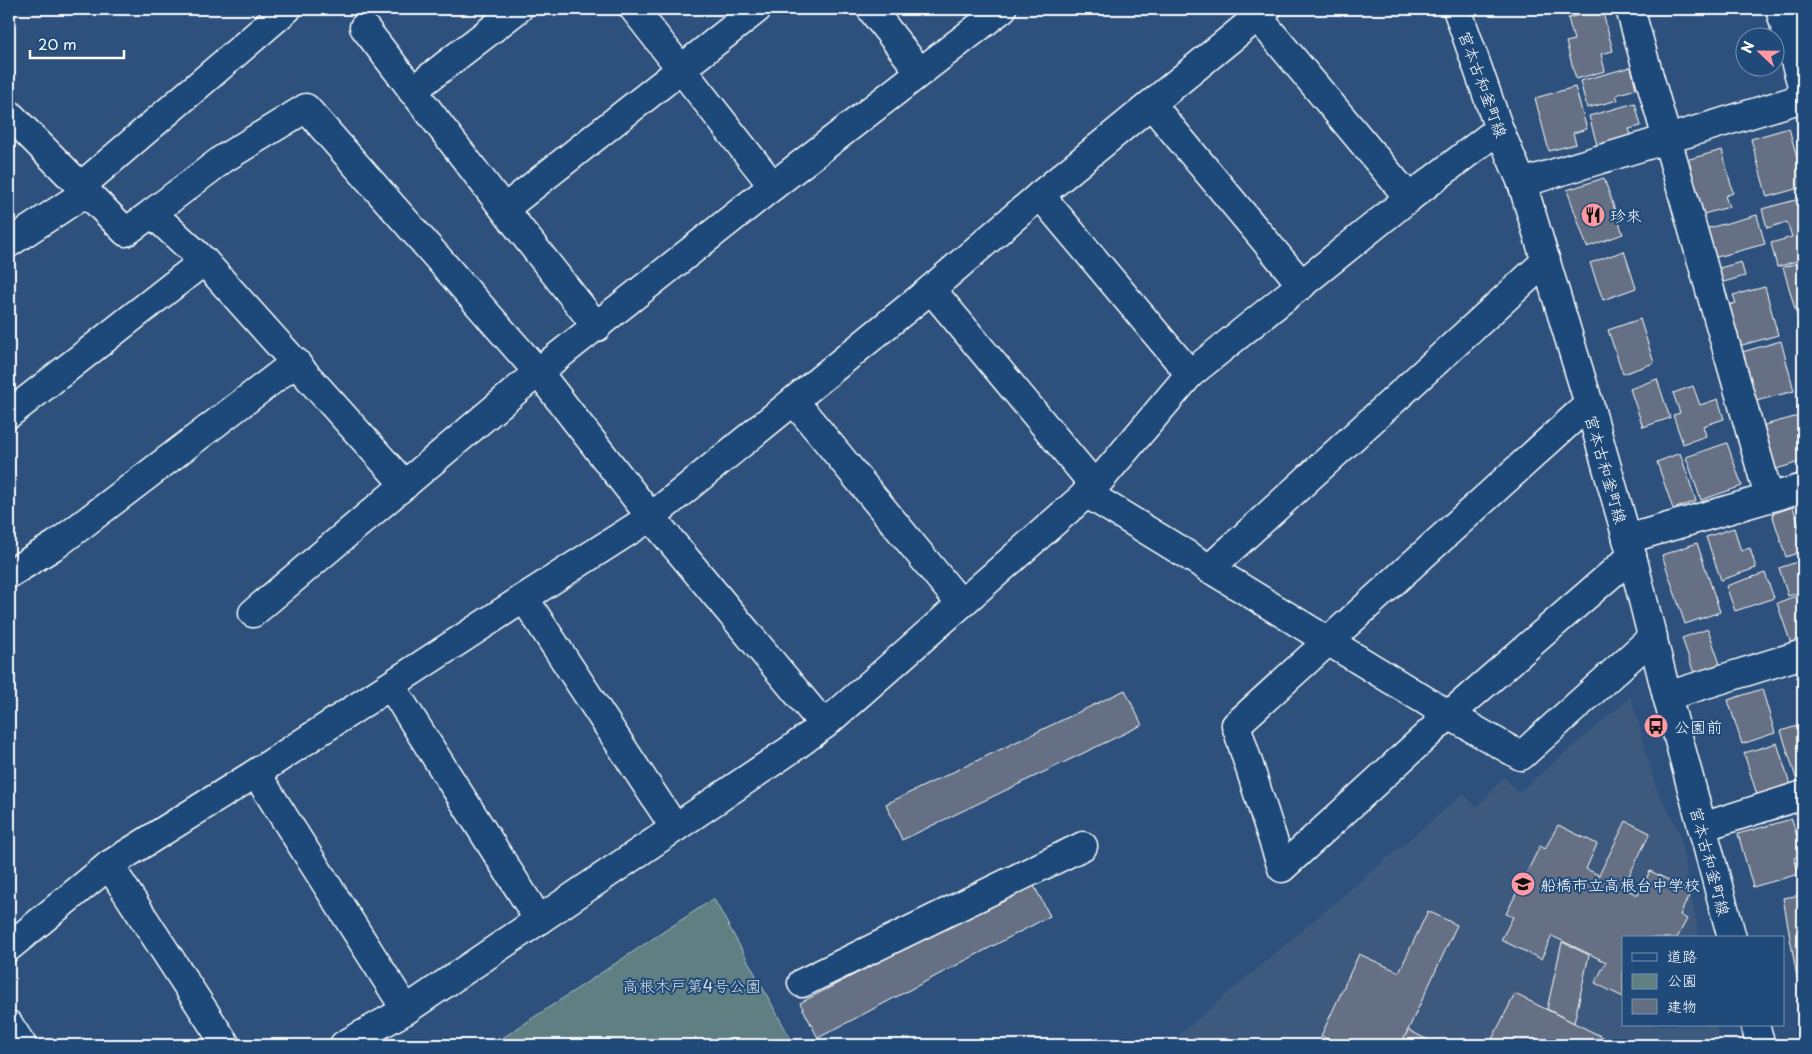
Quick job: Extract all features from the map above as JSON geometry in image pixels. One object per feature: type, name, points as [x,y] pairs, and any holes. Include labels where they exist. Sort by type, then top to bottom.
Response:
[{"type":"street","points":[[9,243],[83,190],[287,9]]},
{"type":"street","points":[[412,91],[518,9]]},
{"type":"street","points":[[634,9],[773,186]]},
{"type":"street","points":[[504,210],[757,9]]},
{"type":"street","points":[[871,9],[920,72]]},
{"type":"street","points":[[253,613],[538,372],[773,186],[1002,9]]},
{"type":"street","name":"宮本古和釜町線","points":[[1457,9],[1499,129],[1522,182],[1589,404],[1629,547],[1666,696],[1731,936]]},
{"type":"street","points":[[1630,9],[1769,497]]},
{"type":"street","points":[[1780,9],[1803,89]]},
{"type":"street","points":[[9,947],[109,865],[256,773],[651,517],[931,289],[1040,195],[1262,12],[1409,198]]},
{"type":"street","points":[[364,27],[504,210],[597,327]]},
{"type":"street","points":[[1522,182],[1803,98]]},
{"type":"street","points":[[1151,104],[1302,285]]},
{"type":"street","points":[[9,114],[126,232],[223,159],[306,108],[538,372],[651,517],[824,725]]},
{"type":"street","points":[[344,1045],[406,1010],[790,750],[824,725],[1091,490],[1190,374],[1409,198],[1499,129]]},
{"type":"street","points":[[1040,195],[1190,374]]},
{"type":"street","points":[[152,213],[204,261],[405,484]]},
{"type":"street","points":[[9,414],[204,261]]},
{"type":"street","points":[[1209,569],[1546,261]]},
{"type":"street","points":[[931,289],[1091,490],[1209,569],[1450,715],[1522,756],[1652,637]]},
{"type":"street","points":[[9,574],[58,544],[296,362]]},
{"type":"street","points":[[794,400],[961,604]]},
{"type":"street","points":[[1589,404],[1236,725],[1282,868],[1450,715],[1629,547],[1769,497],[1803,488]]},
{"type":"street","points":[[524,598],[675,828]]},
{"type":"street","points":[[1666,696],[1803,654]]},
{"type":"street","points":[[391,686],[539,920]]},
{"type":"street","points":[[256,773],[406,1010]]},
{"type":"street","points":[[1702,828],[1803,795]]},
{"type":"street","points":[[802,983],[1083,846]]},
{"type":"street","points":[[109,865],[226,1045]]},
{"type":"street","points":[[9,1025],[22,1045]]},
{"type":"street","points":[[1755,1026],[1761,1045]]},
{"type":"shaded area","name":"船橋市立高根台中学校","points":[[1631,697],[1656,788],[1679,831],[1699,936],[1622,936],[1622,1026],[1716,1026],[1720,1045],[1167,1045],[1463,794],[1477,807],[1504,777],[1518,793]]},
{"type":"green space","name":"高根木戸第4号公園","points":[[713,899],[794,1045],[492,1045]]},
{"type":"building","points":[[1602,9],[1613,51],[1601,54],[1605,71],[1576,79],[1566,42],[1574,40],[1568,18]]},
{"type":"building","points":[[1631,67],[1636,89],[1616,95],[1618,100],[1587,108],[1580,81]]},
{"type":"building","points":[[1575,87],[1587,129],[1573,133],[1576,144],[1549,151],[1535,98]]},
{"type":"building","points":[[1635,103],[1641,126],[1629,129],[1631,135],[1597,145],[1589,116]]},
{"type":"building","points":[[1789,128],[1803,180],[1803,187],[1767,197],[1751,139]]},
{"type":"building","points":[[1722,150],[1733,193],[1725,196],[1729,207],[1700,215],[1686,160]]},
{"type":"building","points":[[1604,178],[1623,234],[1587,247],[1567,190]]},
{"type":"building","points":[[1803,198],[1803,259],[1777,267],[1771,243],[1792,237],[1787,222],[1767,228],[1762,209]]},
{"type":"building","points":[[1757,215],[1765,244],[1713,258],[1705,229]]},
{"type":"building","points":[[1624,251],[1636,288],[1603,300],[1590,263]]},
{"type":"building","points":[[1741,262],[1745,276],[1720,283],[1716,269]]},
{"type":"building","points":[[1803,262],[1803,314],[1797,316],[1783,267]]},
{"type":"building","points":[[1765,287],[1778,335],[1739,346],[1728,305],[1736,303],[1733,295]]},
{"type":"building","points":[[1640,319],[1654,363],[1623,374],[1608,330]]},
{"type":"building","points":[[1781,341],[1794,391],[1756,401],[1742,352]]},
{"type":"building","points":[[1657,379],[1670,418],[1643,427],[1630,389]]},
{"type":"building","points":[[1693,386],[1700,405],[1718,399],[1724,419],[1703,426],[1706,436],[1683,444],[1673,415],[1680,413],[1673,393]]},
{"type":"building","points":[[1802,415],[1803,461],[1773,470],[1761,426]]},
{"type":"building","points":[[1727,443],[1742,486],[1701,500],[1686,457]]},
{"type":"building","points":[[1680,453],[1696,501],[1673,509],[1657,462]]},
{"type":"building","points":[[1793,507],[1803,539],[1803,551],[1786,557],[1772,514]]},
{"type":"building","points":[[1734,528],[1741,551],[1750,548],[1756,568],[1721,580],[1706,537]]},
{"type":"building","points":[[1697,543],[1720,612],[1685,624],[1662,555]]},
{"type":"building","points":[[1803,560],[1803,591],[1788,596],[1779,568]]},
{"type":"building","points":[[1765,573],[1774,598],[1735,611],[1726,586]]},
{"type":"building","points":[[1803,593],[1803,640],[1791,644],[1777,603]]},
{"type":"building","points":[[1708,629],[1722,670],[1696,679],[1682,638]]},
{"type":"building","points":[[1762,689],[1775,733],[1742,744],[1728,700]]},
{"type":"building","points":[[1125,690],[1142,725],[902,840],[886,804]]},
{"type":"building","points":[[1803,724],[1803,776],[1796,778],[1781,731]]},
{"type":"building","points":[[1777,743],[1790,785],[1757,795],[1744,753]]},
{"type":"building","points":[[1792,819],[1802,855],[1794,858],[1799,874],[1753,887],[1738,834]]},
{"type":"building","points":[[1626,821],[1650,833],[1623,888],[1638,895],[1650,871],[1691,891],[1680,915],[1687,919],[1678,936],[1622,936],[1622,996],[1595,983],[1606,962],[1552,936],[1541,959],[1501,940],[1513,917],[1506,914],[1540,846],[1545,849],[1558,825],[1597,844],[1586,869],[1599,875]]},
{"type":"building","points":[[1032,882],[1050,916],[818,1038],[800,1003]]},
{"type":"building","points":[[1803,895],[1803,1000],[1801,1000],[1783,898]]},
{"type":"building","points":[[1428,911],[1457,925],[1401,1045],[1342,1045],[1321,1036],[1359,954],[1399,972]]},
{"type":"building","points":[[1562,942],[1589,955],[1574,1023],[1547,1009]]},
{"type":"building","points":[[1515,994],[1619,1045],[1489,1045]]},
{"type":"building","points":[[1408,1030],[1438,1045],[1406,1045],[1402,1043]]},
{"type":"place","name":"珍來","points":[[1593,215]]},
{"type":"place","name":"公園前","points":[[1656,726]]},
{"type":"place","name":"船橋市立高根台中学校","points":[[1523,884]]}]
